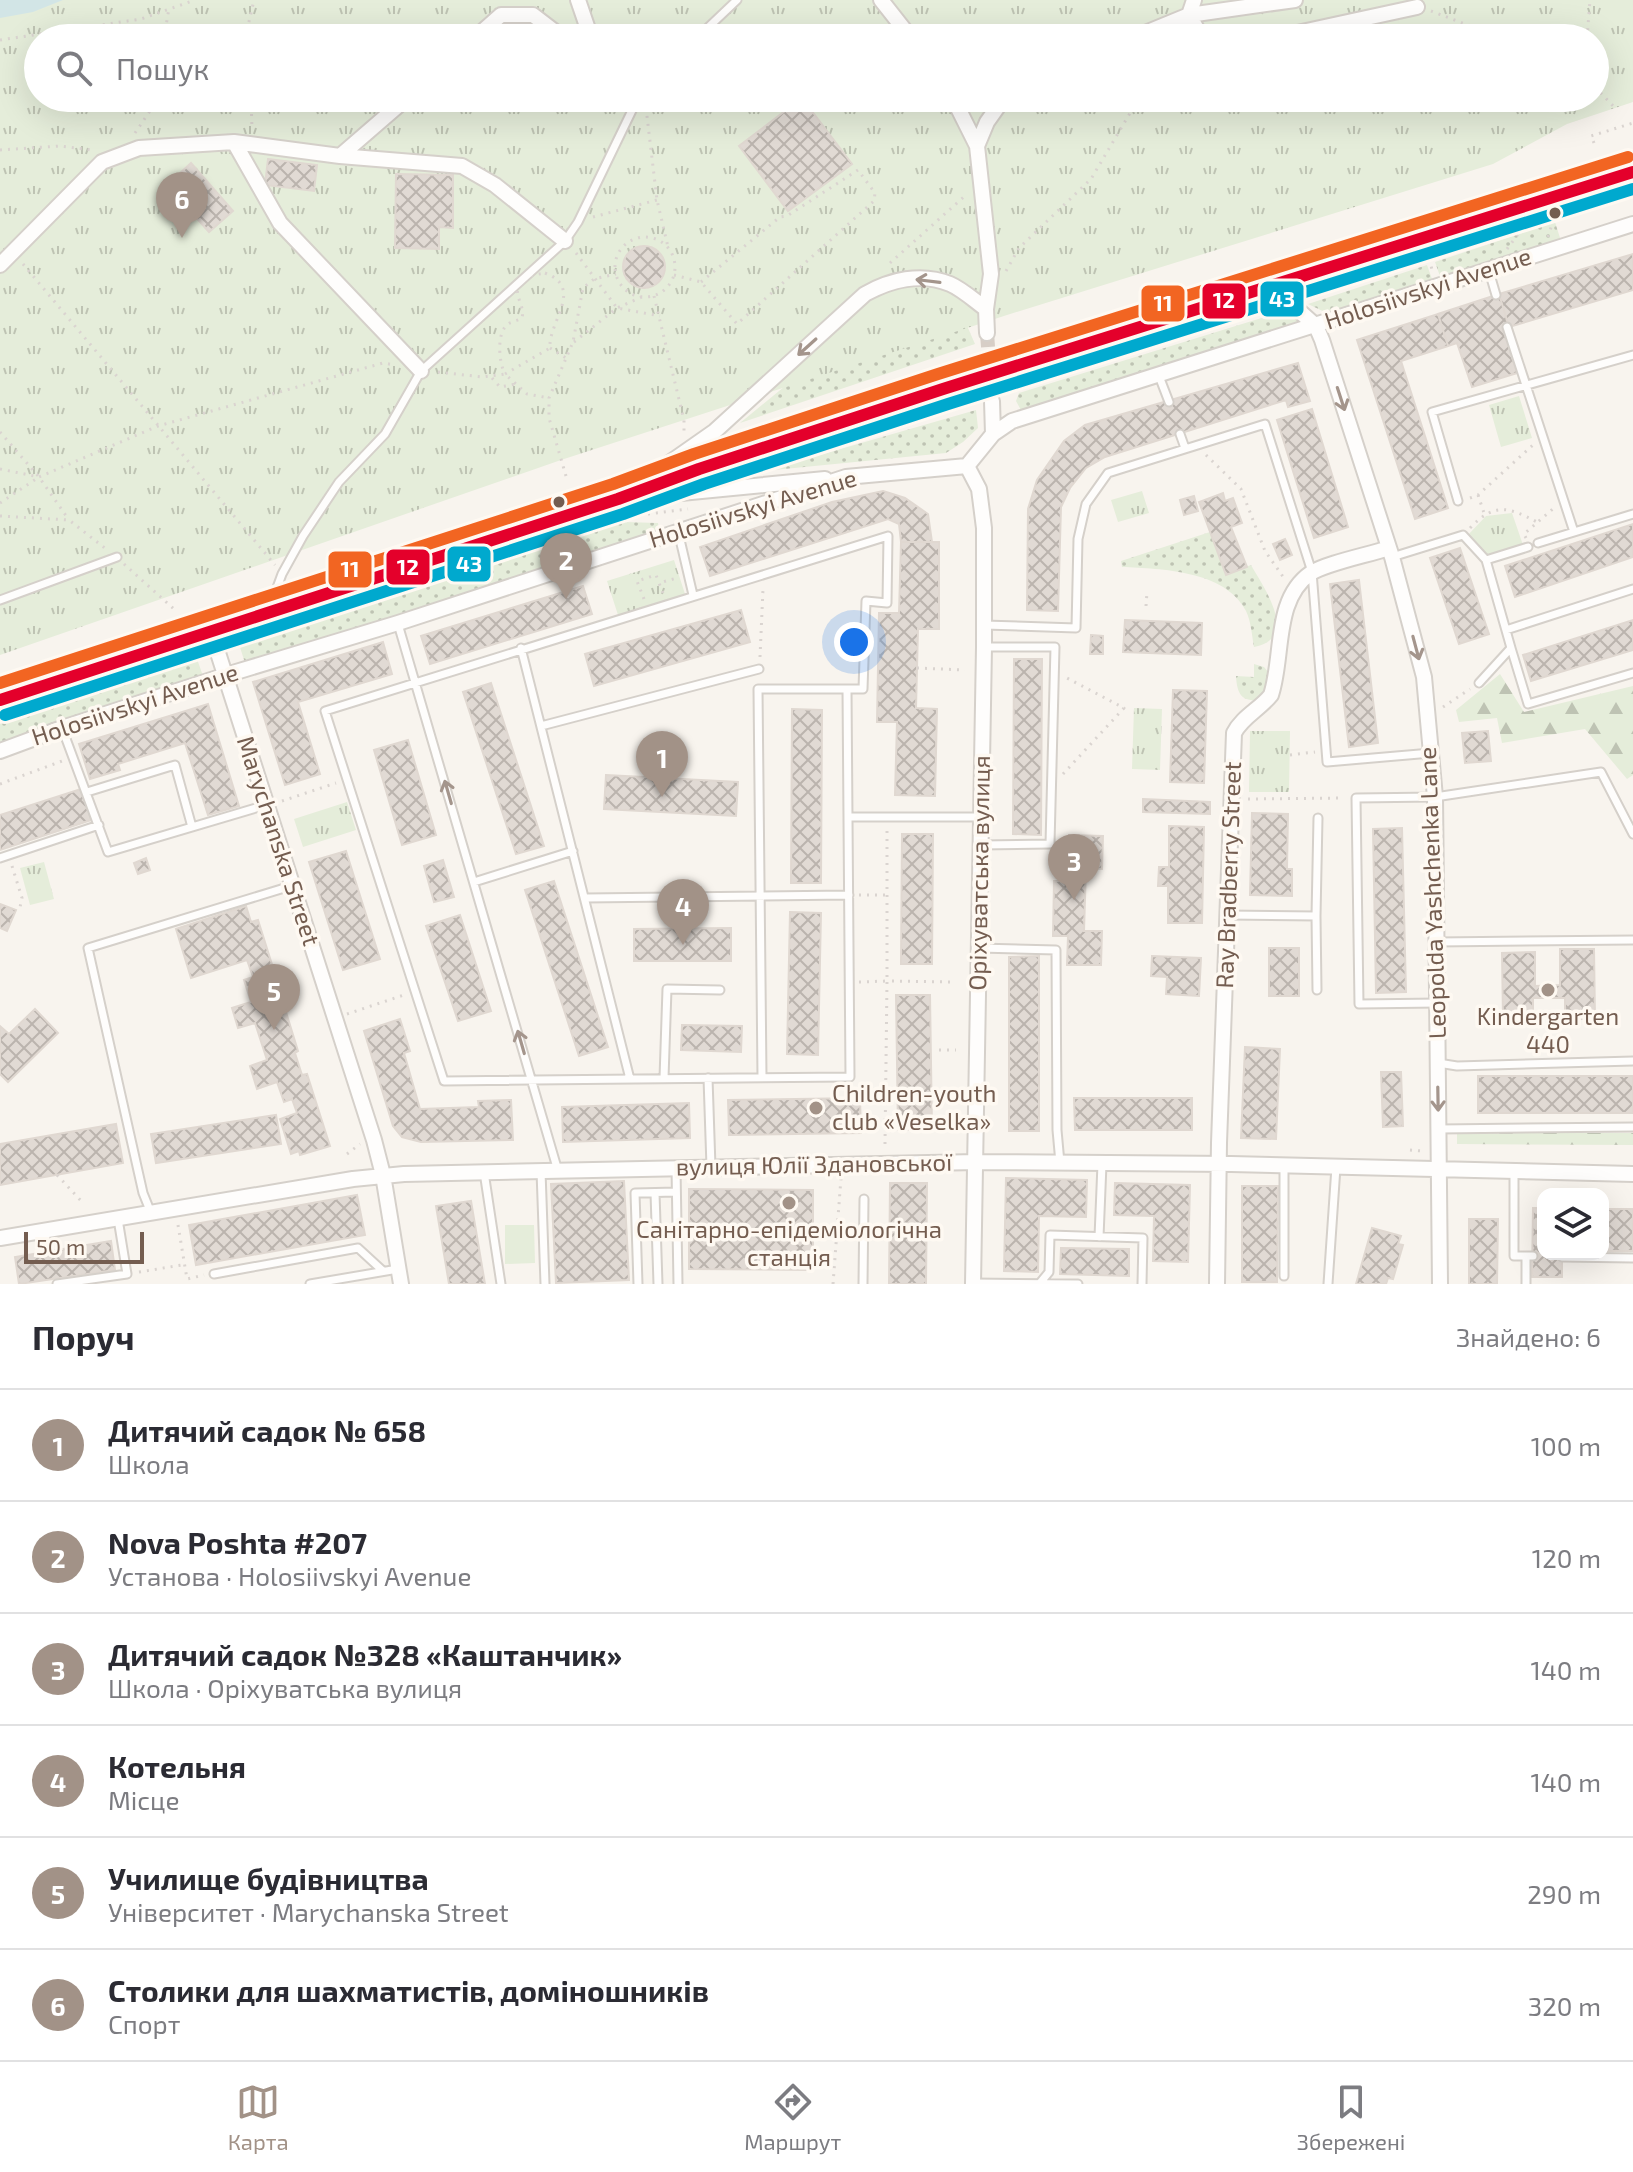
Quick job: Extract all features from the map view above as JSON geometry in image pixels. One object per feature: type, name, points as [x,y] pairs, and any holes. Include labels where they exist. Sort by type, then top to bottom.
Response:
[{"type":"highway","name":"Holosiivskyi Avenue","points":[[0,700],[618,499],[699,469],[943,389],[1633,172]]},
{"type":"street","points":[[578,0],[586,24]]},
{"type":"street","points":[[881,0],[900,24]]},
{"type":"street","points":[[1194,0],[1189,15],[1194,24]]},
{"type":"street","points":[[1167,24],[1189,15],[1295,0]]},
{"type":"street","points":[[1339,24],[1417,7]]},
{"type":"street","points":[[491,24],[501,15],[533,15],[545,24]]},
{"type":"street","points":[[340,156],[391,112]]},
{"type":"street","points":[[960,112],[977,146],[991,274],[986,309],[987,333]]},
{"type":"street","points":[[977,146],[994,112]]},
{"type":"street","points":[[234,142],[280,223],[421,371]]},
{"type":"street","points":[[0,265],[102,162],[139,148],[234,142],[340,156],[462,166],[495,185],[565,241]]},
{"type":"street","name":"Holosiivskyi Avenue","points":[[0,751],[62,728],[398,623],[846,477],[967,466],[993,434],[1012,421],[1633,224]]},
{"type":"street","points":[[618,499],[715,431],[865,294],[886,282],[909,279],[950,284],[986,309]]},
{"type":"street","points":[[1271,286],[1316,326]]},
{"type":"street","name":"Leopolda Yashchenka Lane","points":[[1316,326],[1390,552],[1424,677],[1435,797],[1440,1284]]},
{"type":"street","points":[[992,401],[993,434]]},
{"type":"street","name":"Оріхуватська вулиця","points":[[967,466],[979,489],[984,528],[973,1283]]},
{"type":"street","points":[[618,499],[846,477]]},
{"type":"street","name":"Ray Bradberry Street","points":[[1217,1284],[1234,733],[1238,725],[1265,704],[1271,695],[1284,616],[1293,591],[1312,572],[1390,552]]},
{"type":"street","name":"Marychanska Street","points":[[211,631],[272,804],[291,886],[374,1140],[383,1175],[394,1275]]},
{"type":"street","name":"вулиця Юлії Здановської","points":[[0,1238],[383,1175],[976,1162],[1284,1165],[1633,1174]]},
{"type":"lane","points":[[712,24],[737,0]]},
{"type":"lane","points":[[268,613],[282,574],[303,536],[339,482],[385,434],[421,371],[565,241],[578,222],[631,112]]},
{"type":"lane","points":[[1488,269],[1496,295]]},
{"type":"lane","points":[[1507,327],[1574,532]]},
{"type":"lane","points":[[1458,501],[1432,412],[1633,355]]},
{"type":"lane","points":[[1159,376],[1169,402]]},
{"type":"lane","points":[[984,625],[1076,628],[1078,539],[1086,504],[1108,473],[1265,424],[1312,572],[1327,762],[1431,753]]},
{"type":"lane","points":[[1180,434],[1185,448]]},
{"type":"lane","points":[[1538,543],[1633,514]]},
{"type":"lane","points":[[677,531],[693,595]]},
{"type":"lane","points":[[1390,552],[1463,535],[1486,560],[1528,704],[1633,673]]},
{"type":"lane","points":[[762,1077],[758,689],[847,689],[863,689],[866,601],[887,603],[888,536],[325,711],[444,1081],[850,1077],[847,689]]},
{"type":"lane","points":[[1486,560],[1528,547]]},
{"type":"lane","points":[[0,600],[117,557]]},
{"type":"lane","points":[[1506,630],[1633,589]]},
{"type":"lane","points":[[398,623],[558,1171]]},
{"type":"lane","points":[[980,845],[1050,844],[1055,671],[1055,647],[984,647]]},
{"type":"lane","points":[[521,648],[630,1079]]},
{"type":"lane","points":[[1479,683],[1511,648]]},
{"type":"lane","points":[[541,726],[759,669]]},
{"type":"lane","points":[[62,728],[108,852],[272,804]]},
{"type":"lane","points":[[87,792],[175,765],[192,827]]},
{"type":"lane","points":[[1438,1003],[1359,1004],[1356,798],[1435,797],[1601,772],[1633,834]]},
{"type":"lane","points":[[848,817],[980,817]]},
{"type":"lane","points":[[1317,990],[1318,818]]},
{"type":"lane","points":[[0,858],[99,825]]},
{"type":"lane","points":[[474,882],[573,851]]},
{"type":"lane","points":[[151,1213],[143,1193],[88,948],[291,886]]},
{"type":"lane","points":[[585,898],[849,895]]},
{"type":"lane","points":[[1227,915],[1316,916]]},
{"type":"lane","points":[[1437,942],[1633,940]]},
{"type":"lane","points":[[979,948],[1056,950],[1060,1163]]},
{"type":"lane","points":[[664,1078],[667,989],[720,990]]},
{"type":"lane","points":[[1438,1063],[1457,1066],[1633,1061]]},
{"type":"lane","points":[[708,1078],[711,1168]]},
{"type":"lane","points":[[1439,1129],[1633,1127]]},
{"type":"lane","points":[[1099,1237],[1102,1164]]},
{"type":"lane","points":[[1284,1165],[1284,1276]]},
{"type":"lane","points":[[1328,1284],[1336,1167]]},
{"type":"lane","points":[[676,1168],[678,1284]]},
{"type":"lane","points":[[541,1171],[545,1284]]},
{"type":"lane","points":[[484,1172],[501,1284]]},
{"type":"lane","points":[[1514,1172],[1514,1256],[1529,1256],[1526,1284]]},
{"type":"lane","points":[[638,1284],[635,1193],[676,1192]]},
{"type":"lane","points":[[655,1193],[658,1284]]},
{"type":"lane","points":[[863,1284],[864,1199]]},
{"type":"lane","points":[[57,1284],[127,1274],[118,1219]]},
{"type":"lane","points":[[1040,1283],[1049,1272],[1050,1235],[1143,1238],[1142,1284]]},
{"type":"lane","points":[[214,1274],[358,1248],[394,1275]]},
{"type":"lane","points":[[1609,1258],[1633,1258]]},
{"type":"lane","points":[[310,1284],[394,1275]]},
{"type":"lane","points":[[973,1283],[1078,1284]]},
{"type":"path","points":[[107,24],[141,19],[195,0]]},
{"type":"path","points":[[248,24],[254,0]]},
{"type":"path","points":[[1588,24],[1590,0]]},
{"type":"path","points":[[1417,7],[1464,24]]},
{"type":"path","points":[[166,24],[169,8]]},
{"type":"path","points":[[0,40],[24,36]]},
{"type":"path","points":[[1609,102],[1616,109]]},
{"type":"path","points":[[0,150],[60,146],[121,155],[149,112]]},
{"type":"path","points":[[252,112],[253,145]]},
{"type":"path","points":[[573,342],[617,308],[654,295],[670,284],[674,275],[675,265],[657,200],[646,112]]},
{"type":"path","points":[[1006,272],[1019,248],[1091,179],[1131,112]]},
{"type":"path","points":[[1594,143],[1591,136],[1633,123]]},
{"type":"path","points":[[674,275],[701,282],[737,324],[874,201],[875,193],[858,170],[787,216],[780,217],[701,282]]},
{"type":"path","points":[[890,263],[981,182]]},
{"type":"path","points":[[578,222],[657,200]]},
{"type":"path","points":[[644,296],[626,290],[616,274],[618,254],[631,240],[650,237],[668,247]]},
{"type":"path","points":[[565,241],[617,308],[660,316]]},
{"type":"path","points":[[14,253],[282,574]]},
{"type":"path","points":[[566,476],[549,418],[549,398],[573,342],[583,288],[594,279],[616,274]]},
{"type":"path","points":[[549,398],[527,394],[505,374],[501,359],[503,330],[506,325],[522,318],[518,286],[528,276],[554,277],[564,293],[560,315],[549,337],[550,348]]},
{"type":"path","points":[[654,295],[684,420],[684,437]]},
{"type":"path","points":[[550,348],[566,358]]},
{"type":"path","points":[[0,503],[39,477],[158,426],[383,363],[421,371],[491,377],[505,374],[550,348]]},
{"type":"path","points":[[491,377],[500,387],[516,384]]},
{"type":"path","points":[[0,432],[39,477],[69,520],[117,557],[175,610]]},
{"type":"path","points":[[1484,513],[1478,495],[1543,436]]},
{"type":"path","points":[[1195,445],[1241,489],[1265,551],[1293,591]]},
{"type":"path","points":[[0,469],[39,477]]},
{"type":"path","points":[[1524,534],[1564,500]]},
{"type":"path","points":[[1463,535],[1484,513],[1512,509],[1537,522]]},
{"type":"path","points":[[0,516],[69,520]]},
{"type":"path","points":[[525,547],[574,565]]},
{"type":"path","points":[[759,669],[763,573]]},
{"type":"path","points":[[656,575],[659,583],[663,593],[643,599],[637,581],[656,575]]},
{"type":"path","points":[[659,583],[688,575]]},
{"type":"path","points":[[1146,606],[1147,592]]},
{"type":"path","points":[[917,668],[965,670]]},
{"type":"path","points":[[1052,786],[1124,708],[1055,671]]},
{"type":"path","points":[[1443,707],[1479,683]]},
{"type":"path","points":[[1290,755],[1326,751]]},
{"type":"path","points":[[0,784],[73,756]]},
{"type":"path","points":[[272,804],[347,780]]},
{"type":"path","points":[[1232,799],[1356,798]]},
{"type":"path","points":[[885,1144],[887,817]]},
{"type":"path","points":[[9,855],[22,898],[19,912]]},
{"type":"path","points":[[22,898],[27,895]]},
{"type":"path","points":[[849,895],[887,895]]},
{"type":"path","points":[[849,982],[956,982]]},
{"type":"path","points":[[346,1014],[415,992]]},
{"type":"path","points":[[939,1050],[956,1050]]},
{"type":"path","points":[[347,1154],[362,1142]]},
{"type":"path","points":[[1410,1150],[1424,1151]]},
{"type":"path","points":[[57,1175],[84,1204]]},
{"type":"path","points":[[833,1284],[841,1178]]},
{"type":"path","points":[[177,1220],[187,1279],[214,1274]]},
{"type":"path","points":[[127,1274],[184,1265]]},
{"type":"green space","points":[[0,0],[1633,0],[1633,102],[1609,110],[1609,24],[24,24],[24,112],[1603,112],[1567,124],[1493,164],[1007,315],[561,460],[0,655]]},
{"type":"green space","points":[[1398,19],[1399,24],[1375,24]]},
{"type":"green space","points":[[1555,222],[1561,241],[1441,279],[1435,262]]},
{"type":"green space","points":[[1427,265],[1432,279],[1331,315],[1308,304]]},
{"type":"green space","points":[[880,308],[965,321],[975,344],[740,423]]},
{"type":"green space","points":[[1284,311],[1304,323],[1022,412],[1016,401],[1019,393]]},
{"type":"green space","points":[[1519,396],[1532,438],[1501,447],[1489,405]]},
{"type":"green space","points":[[976,410],[978,428],[946,453],[764,471]]},
{"type":"green space","points":[[1142,491],[1149,513],[1118,522],[1111,500]]},
{"type":"green space","points":[[1512,513],[1523,545],[1487,556],[1468,535],[1486,516]]},
{"type":"green space","points":[[625,522],[658,523],[659,531],[245,663],[238,641]]},
{"type":"green space","points":[[1210,532],[1226,574],[1251,565],[1270,599],[1277,623],[1275,634],[1268,642],[1254,647],[1246,611],[1236,597],[1223,587],[1191,574],[1122,567],[1121,561]]},
{"type":"green space","points":[[674,560],[685,594],[618,615],[607,581]]},
{"type":"green space","points":[[196,656],[203,676],[0,745],[0,724]]},
{"type":"green space","points":[[1254,664],[1264,667],[1269,673],[1265,692],[1259,700],[1244,698],[1239,692],[1236,676],[1254,677]]},
{"type":"green space","points":[[1500,674],[1524,712],[1633,686],[1633,775],[1627,779],[1585,729],[1502,743],[1497,718],[1459,722],[1456,710]]},
{"type":"green space","points":[[1134,708],[1162,709],[1160,770],[1132,769]]},
{"type":"green space","points":[[1250,731],[1290,731],[1289,792],[1249,792]]},
{"type":"green space","points":[[347,802],[356,830],[303,847],[294,819]]},
{"type":"green space","points":[[44,862],[54,899],[30,905],[20,868]]},
{"type":"green space","points":[[1457,1133],[1633,1133],[1633,1145],[1457,1144]]},
{"type":"green space","points":[[505,1225],[534,1225],[535,1263],[505,1264]]},
{"type":"shaded area","points":[[0,0],[63,0],[33,12],[0,18]]},
{"type":"building","points":[[784,112],[813,112],[852,164],[788,211],[739,146]]},
{"type":"building","points":[[268,159],[317,165],[314,191],[265,185]]},
{"type":"building","points":[[191,163],[233,211],[209,232],[167,185]]},
{"type":"building","points":[[396,174],[453,175],[453,228],[439,227],[439,249],[395,248]]},
{"type":"building","points":[[644,246],[659,252],[665,267],[659,282],[644,288],[629,282],[623,267],[629,252]]},
{"type":"building","points":[[1633,254],[1633,290],[1509,327],[1499,294]]},
{"type":"building","points":[[1499,294],[1509,327],[1503,329],[1517,373],[1472,387],[1457,343],[1448,346],[1438,314]]},
{"type":"building","points":[[1438,314],[1448,346],[1401,361],[1448,508],[1415,519],[1357,340]]},
{"type":"building","points":[[1298,363],[1310,401],[1288,407],[1286,400],[1105,457],[1086,468],[1070,488],[1061,507],[1058,611],[1027,610],[1028,509],[1037,480],[1064,441],[1085,425]]},
{"type":"building","points":[[1312,409],[1348,527],[1314,538],[1277,420]]},
{"type":"building","points":[[883,491],[905,498],[928,514],[932,542],[901,542],[899,524],[888,519],[710,576],[700,547],[832,502]]},
{"type":"building","points":[[1223,493],[1225,501],[1233,498],[1242,523],[1231,527],[1247,567],[1226,575],[1199,502]]},
{"type":"building","points":[[1194,496],[1198,511],[1184,515],[1180,500]]},
{"type":"building","points":[[1633,524],[1633,557],[1515,597],[1505,566]]},
{"type":"building","points":[[1285,539],[1292,555],[1280,560],[1273,544]]},
{"type":"building","points":[[901,542],[939,542],[939,629],[918,629],[916,708],[937,709],[935,796],[895,795],[897,722],[877,722],[879,613],[899,613]]},
{"type":"building","points":[[1460,548],[1489,634],[1459,644],[1430,558]]},
{"type":"building","points":[[1359,580],[1378,743],[1349,747],[1330,584]]},
{"type":"building","points":[[583,586],[592,614],[430,664],[421,636]]},
{"type":"building","points":[[741,610],[750,642],[594,686],[585,654]]},
{"type":"building","points":[[1125,620],[1202,623],[1201,655],[1123,652]]},
{"type":"building","points":[[1633,620],[1633,650],[1531,681],[1523,655]]},
{"type":"building","points":[[1091,635],[1103,636],[1103,654],[1090,654]]},
{"type":"building","points":[[383,642],[392,674],[298,702],[320,774],[285,785],[253,682]]},
{"type":"building","points":[[1014,659],[1042,659],[1041,835],[1013,834]]},
{"type":"building","points":[[491,683],[544,846],[516,854],[463,692]]},
{"type":"building","points":[[1173,690],[1207,691],[1204,783],[1170,782]]},
{"type":"building","points":[[208,704],[239,806],[208,815],[185,743],[118,764],[120,770],[90,779],[79,744]]},
{"type":"building","points":[[792,709],[822,710],[821,883],[791,883]]},
{"type":"building","points":[[1488,731],[1491,761],[1465,763],[1462,733]]},
{"type":"building","points":[[408,740],[436,835],[402,845],[374,750]]},
{"type":"building","points":[[606,775],[738,782],[736,816],[604,809]]},
{"type":"building","points":[[81,789],[91,820],[0,850],[0,815]]},
{"type":"building","points":[[1143,799],[1210,802],[1210,814],[1143,812]]},
{"type":"building","points":[[1252,813],[1288,814],[1287,869],[1292,869],[1292,896],[1250,895]]},
{"type":"building","points":[[1169,826],[1204,827],[1202,923],[1168,923],[1168,886],[1158,886],[1159,867],[1169,867]]},
{"type":"building","points":[[1402,828],[1406,992],[1376,993],[1373,829]]},
{"type":"building","points":[[902,834],[933,834],[932,964],[901,964]]},
{"type":"building","points":[[1069,835],[1103,836],[1102,869],[1086,868],[1084,931],[1102,931],[1101,965],[1067,965],[1068,936],[1053,936],[1054,881],[1068,881]]},
{"type":"building","points":[[346,851],[380,959],[343,970],[309,862]]},
{"type":"building","points":[[146,858],[150,870],[138,874],[134,863]]},
{"type":"building","points":[[443,860],[454,897],[434,902],[424,866]]},
{"type":"building","points":[[554,881],[608,1047],[579,1056],[525,890]]},
{"type":"building","points":[[0,904],[16,910],[7,931],[0,928]]},
{"type":"building","points":[[246,906],[251,922],[258,920],[280,990],[275,991],[283,1013],[286,1012],[302,1075],[307,1074],[330,1146],[300,1155],[299,1151],[291,1154],[280,1119],[297,1113],[292,1099],[284,1102],[277,1082],[257,1089],[250,1066],[267,1060],[255,1023],[238,1028],[232,1008],[251,1002],[244,980],[253,977],[247,960],[191,978],[176,929]]},
{"type":"building","points":[[790,912],[821,913],[818,1055],[787,1054]]},
{"type":"building","points":[[460,915],[491,1011],[458,1021],[426,926]]},
{"type":"building","points":[[731,928],[731,961],[634,961],[634,929]]},
{"type":"building","points":[[1269,948],[1299,948],[1299,996],[1269,996]]},
{"type":"building","points":[[1560,949],[1594,949],[1595,1019],[1565,1019],[1565,998],[1533,998],[1533,1019],[1503,1019],[1502,953],[1535,952],[1535,986],[1560,985]]},
{"type":"building","points":[[1039,956],[1039,1131],[1009,1131],[1009,957]]},
{"type":"building","points":[[1152,956],[1201,958],[1199,996],[1166,994],[1167,977],[1151,976]]},
{"type":"building","points":[[896,995],[930,995],[932,1129],[898,1130]]},
{"type":"building","points":[[35,1009],[58,1033],[8,1082],[0,1074],[0,1026],[9,1034]]},
{"type":"building","points":[[400,1019],[410,1051],[404,1053],[420,1109],[479,1107],[478,1101],[511,1100],[513,1140],[421,1142],[402,1137],[393,1126],[364,1031]]},
{"type":"building","points":[[682,1025],[742,1026],[741,1052],[681,1050]]},
{"type":"building","points":[[1245,1047],[1280,1049],[1276,1139],[1241,1138]]},
{"type":"building","points":[[1381,1072],[1401,1072],[1403,1126],[1383,1127]]},
{"type":"building","points":[[1478,1076],[1633,1076],[1633,1113],[1478,1113]]},
{"type":"building","points":[[860,1098],[861,1133],[729,1135],[728,1100]]},
{"type":"building","points":[[1074,1098],[1192,1098],[1192,1130],[1075,1130]]},
{"type":"building","points":[[689,1103],[690,1138],[563,1142],[562,1107]]},
{"type":"building","points":[[276,1115],[281,1144],[156,1163],[151,1134]]},
{"type":"building","points":[[116,1124],[123,1163],[0,1185],[0,1144]]},
{"type":"building","points":[[1006,1178],[1087,1180],[1086,1217],[1039,1216],[1038,1272],[1004,1271]]},
{"type":"building","points":[[624,1181],[629,1280],[556,1283],[551,1184]]},
{"type":"building","points":[[890,1183],[927,1183],[926,1284],[889,1284]]},
{"type":"building","points":[[1115,1183],[1190,1185],[1188,1262],[1153,1261],[1154,1216],[1114,1215]]},
{"type":"building","points":[[1242,1186],[1278,1186],[1277,1282],[1242,1282]]},
{"type":"building","points":[[689,1189],[813,1190],[813,1270],[689,1269]]},
{"type":"building","points":[[357,1195],[365,1235],[196,1265],[189,1225]]},
{"type":"building","points":[[471,1201],[485,1284],[449,1284],[436,1206]]},
{"type":"building","points":[[1533,1208],[1537,1208],[1537,1260],[1562,1260],[1562,1277],[1532,1277]]},
{"type":"building","points":[[1609,1209],[1633,1209],[1633,1251],[1609,1251]]},
{"type":"building","points":[[1469,1219],[1498,1219],[1497,1284],[1469,1284]]},
{"type":"building","points":[[1372,1228],[1401,1236],[1398,1244],[1403,1245],[1393,1279],[1388,1278],[1386,1284],[1356,1284]]},
{"type":"building","points":[[111,1241],[115,1270],[19,1284],[15,1257]]},
{"type":"building","points":[[1061,1248],[1129,1249],[1129,1276],[1060,1274]]},
{"type":"tunnel","points":[[987,333],[992,401]]},
{"type":"transit line","name":"11","points":[[0,683],[613,484],[694,454],[938,374],[1628,157]]},
{"type":"transit line","name":"12","points":[[0,700],[618,499],[699,469],[943,389],[1633,172]]},
{"type":"transit line","name":"43","points":[[5,715],[623,514],[704,484],[948,404],[1633,189]]},
{"type":"place","name":"Столики для шахматистів, доміношників","points":[[182,238]]},
{"type":"place","name":"Nova Poshta #207","points":[[566,599]]},
{"type":"place","name":"Дитячий садок № 658","points":[[662,797]]},
{"type":"place","name":"Дитячий садок №328 «Каштанчик»","points":[[1074,900]]},
{"type":"place","name":"Котельня","points":[[683,945]]},
{"type":"place","name":"Kindergarten 440","points":[[1548,990]]},
{"type":"place","name":"Училище будівництва","points":[[274,1030]]},
{"type":"place","name":"Children-youth club «Veselka»","points":[[816,1108]]},
{"type":"place","name":"Санітарно-епідеміологічна станція","points":[[789,1203]]}]
